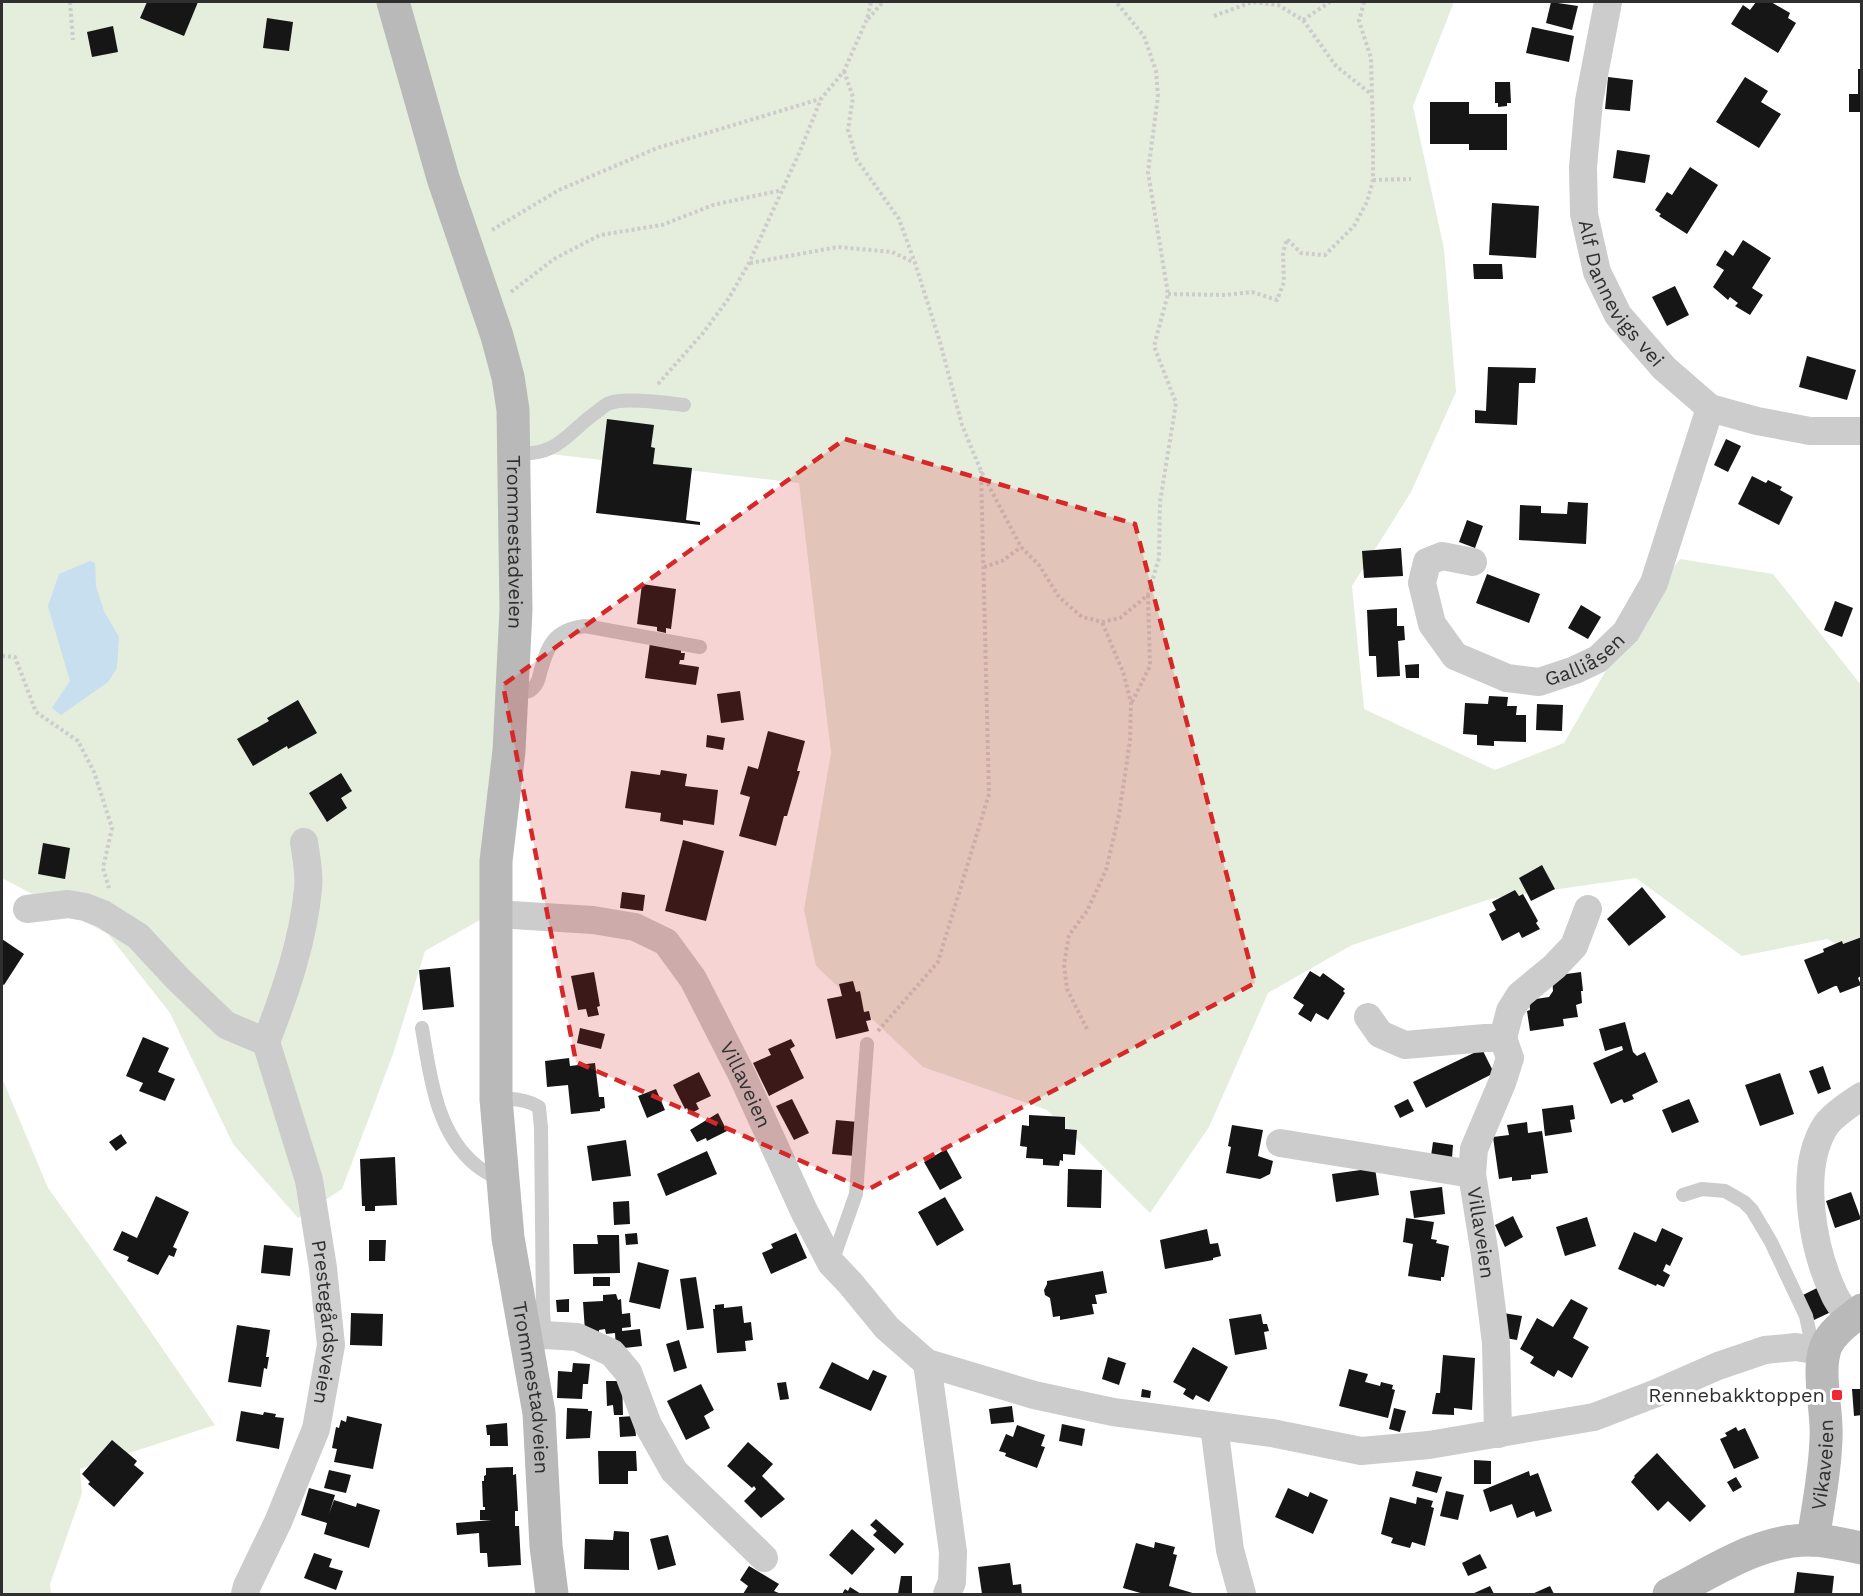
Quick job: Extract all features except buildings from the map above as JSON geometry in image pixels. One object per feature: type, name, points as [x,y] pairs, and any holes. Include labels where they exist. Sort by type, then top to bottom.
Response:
[{"type":"main road","name":"Trommestadveien","points":[[393,2],[443,178],[493,325],[508,377],[513,410],[516,610],[513,695],[496,861],[496,1099],[508,1238],[536,1337],[546,1546],[551,1594]]},
{"type":"main road","points":[[1819,1350],[1856,1314]]},
{"type":"main road","name":"Vikaveien","points":[[1813,1540],[1826,1437],[1823,1366],[1819,1350]]},
{"type":"main road","points":[[1669,1594],[1755,1551],[1793,1540],[1813,1540],[1858,1553]]},
{"type":"street","name":"Alf Dannevigs vei","points":[[1608,2],[1589,101],[1583,167],[1584,214],[1597,272],[1618,315],[1664,368],[1710,408],[1757,421],[1810,431],[1862,431]]},
{"type":"street","name":"Galliåsen","points":[[1473,562],[1442,556],[1427,562],[1422,582],[1432,624],[1455,656],[1507,678],[1539,682],[1575,670],[1598,658],[1626,632],[1654,584],[1710,408]]},
{"type":"street","points":[[27,909],[68,904],[103,914],[138,936],[226,1025],[266,1042],[287,989],[301,930],[309,887],[304,842]]},
{"type":"street","name":"Villaveien","points":[[1498,1434],[1496,1343],[1472,1174],[1474,1149],[1510,1058],[1503,1038],[1510,1011],[1520,995],[1554,967],[1574,946],[1588,909]]},
{"type":"street","name":"Villaveien","points":[[496,914],[593,920],[635,927],[666,942],[693,979],[742,1074],[804,1211],[831,1263],[887,1328],[927,1363],[1034,1395],[1090,1407],[1272,1433],[1361,1451],[1429,1445],[1594,1417],[1718,1366],[1764,1350],[1797,1347],[1819,1350]]},
{"type":"street","points":[[1368,1017],[1380,1034],[1405,1045],[1503,1038]]},
{"type":"street","name":"Prestegårdsveien","points":[[245,1594],[278,1522],[316,1429],[331,1345],[323,1268],[309,1180],[266,1042]]},
{"type":"street","points":[[1856,1314],[1835,1297],[1823,1268],[1815,1236],[1810,1200],[1811,1171],[1817,1143],[1827,1123],[1862,1096]]},
{"type":"street","points":[[1280,1143],[1472,1174]]},
{"type":"street","points":[[536,1337],[577,1337],[612,1353],[628,1372],[648,1425],[674,1471],[764,1558]]},
{"type":"street","points":[[927,1363],[953,1552],[952,1582],[947,1594]]},
{"type":"street","points":[[1214,1426],[1230,1550],[1242,1594]]},
{"type":"lane","points":[[515,453],[531,454],[560,444],[592,415],[611,402],[650,400],[684,405]]},
{"type":"lane","points":[[513,695],[531,690],[538,681],[550,643],[560,633],[572,628],[585,626],[700,647]]},
{"type":"lane","points":[[422,1028],[434,1092],[447,1127],[459,1147],[475,1165],[503,1181]]},
{"type":"lane","points":[[831,1263],[856,1194],[867,1044]]},
{"type":"lane","name":"Trommestadveien","points":[[496,1099],[509,1098],[531,1102],[539,1107],[542,1128],[542,1291],[536,1337]]},
{"type":"lane","points":[[1683,1195],[1702,1189],[1725,1191],[1744,1202],[1752,1210],[1771,1242],[1806,1316],[1819,1350]]},
{"type":"path","points":[[70,2],[73,40]]},
{"type":"path","points":[[650,400],[657,385],[703,333],[729,298],[749,263],[821,99],[844,71],[867,19],[871,2]]},
{"type":"path","points":[[867,19],[883,2]]},
{"type":"path","points":[[1116,2],[1144,36],[1156,71],[1158,96],[1149,172],[1168,294],[1154,346],[1176,403],[1160,502],[1159,558],[1148,595],[1150,666],[1131,702]]},
{"type":"path","points":[[1214,16],[1252,2],[1278,5],[1303,20],[1336,66],[1372,94]]},
{"type":"path","points":[[1303,20],[1330,2]]},
{"type":"path","points":[[1168,294],[1225,296],[1252,292],[1276,300],[1284,282],[1284,252],[1287,238],[1301,253],[1325,255],[1354,226],[1367,202],[1373,180],[1371,58],[1359,21],[1365,2]]},
{"type":"path","points":[[844,71],[853,98],[848,130],[858,160],[899,219],[940,342],[962,425],[981,471],[1021,547],[1039,565],[1059,597],[1083,617],[1102,622],[1120,618],[1148,595]]},
{"type":"path","points":[[488,232],[559,190],[657,148],[821,99]]},
{"type":"path","points":[[1373,180],[1411,179]]},
{"type":"path","points":[[510,293],[554,259],[600,235],[662,225],[713,205],[782,190]]},
{"type":"path","points":[[749,263],[838,247],[892,252],[915,263]]},
{"type":"path","points":[[867,1044],[938,962],[989,794],[981,471]]},
{"type":"path","points":[[984,567],[1002,561],[1021,547]]},
{"type":"path","points":[[1087,1029],[1068,989],[1064,965],[1069,935],[1087,911],[1106,870],[1119,815],[1130,740],[1131,702],[1123,672],[1102,622]]},
{"type":"path","points":[[2,656],[15,657],[36,712],[78,741],[94,772],[112,828],[103,868],[121,926]]},
{"type":"highlighted area","points":[[845,439],[1135,524],[1255,983],[867,1190],[576,1062],[503,685]]},
{"type":"green space","points":[[2,2],[1454,2],[1413,106],[1444,249],[1456,392],[1411,492],[1352,586],[1364,709],[1495,770],[1564,743],[1638,615],[1680,559],[1773,574],[1861,685],[1861,957],[1827,939],[1742,956],[1636,878],[1490,899],[1352,945],[1268,993],[1209,1127],[1150,1213],[1047,1110],[923,1067],[816,966],[804,910],[831,753],[799,483],[525,451],[494,912],[425,951],[393,1054],[342,1189],[298,1218],[233,1144],[170,1013],[108,934],[2,878]]},
{"type":"green space","points":[[2,1078],[48,1188],[215,1425],[80,1469],[82,1493],[50,1584],[51,1594],[2,1594]]},
{"type":"water","points":[[90,561],[95,563],[96,586],[104,611],[119,637],[117,668],[108,682],[61,715],[52,708],[70,681],[48,606],[59,574]]},
{"type":"place","name":"Rennebakktoppen","points":[[1837,1395]]}]
